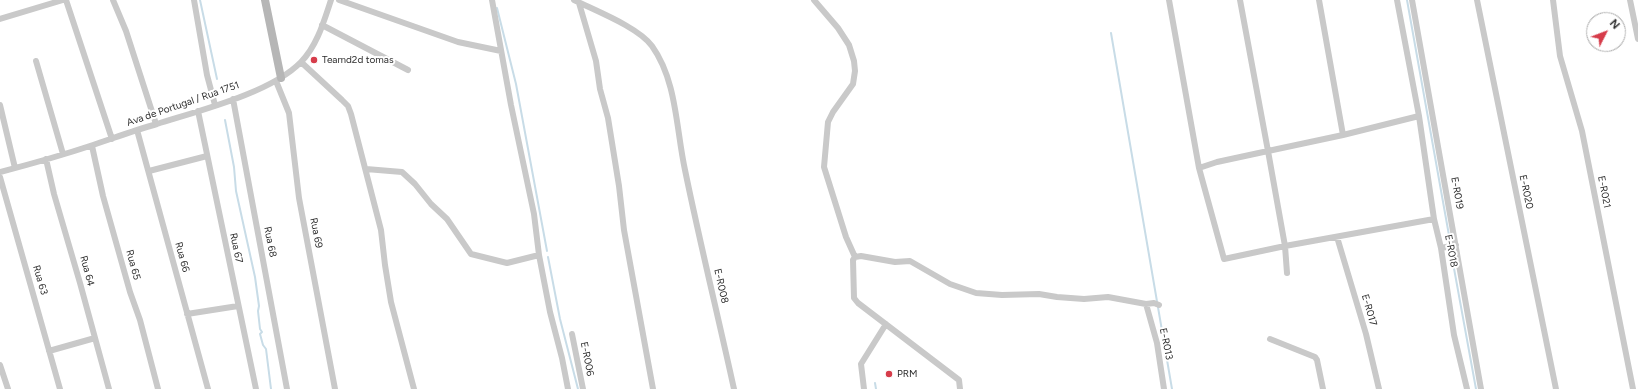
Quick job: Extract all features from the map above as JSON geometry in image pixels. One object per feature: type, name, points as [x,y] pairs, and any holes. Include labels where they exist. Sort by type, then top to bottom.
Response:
[{"type":"street","points":[[0,19],[64,0],[112,139]]},
{"type":"street","points":[[113,0],[126,31],[156,124]]},
{"type":"street","points":[[194,0],[207,75],[215,105]]},
{"type":"street","points":[[265,0],[278,80]]},
{"type":"street","name":"Ava de Portugal / Rua 1751","points":[[0,172],[92,146],[198,111],[233,99],[278,80],[301,62],[313,45],[331,0]]},
{"type":"street","points":[[339,0],[458,42],[501,50]]},
{"type":"street","points":[[492,0],[511,105],[534,214],[539,255],[568,389]]},
{"type":"street","points":[[814,0],[838,28],[850,45],[854,60],[855,71],[853,84],[833,112],[828,122],[824,167],[844,229],[855,256],[853,260],[854,298],[858,303],[959,380],[960,389]]},
{"type":"street","points":[[1169,0],[1199,168],[1224,259],[1285,246],[1434,219]]},
{"type":"street","points":[[1240,0],[1285,246],[1287,273]]},
{"type":"street","points":[[1319,0],[1343,135]]},
{"type":"street","name":"E-R018","points":[[1397,0],[1419,116],[1434,219],[1441,248],[1454,336],[1467,389]]},
{"type":"street","name":"E-R019","points":[[1412,0],[1481,389]]},
{"type":"street","name":"E-R020","points":[[1476,0],[1556,389]]},
{"type":"street","name":"E-R021","points":[[1553,0],[1560,56],[1582,131],[1633,389]]},
{"type":"street","points":[[1630,0],[1638,39]]},
{"type":"street","points":[[577,1],[596,61],[600,89],[608,118],[619,186],[624,230],[653,389]]},
{"type":"street","name":"E-R008","points":[[577,1],[620,23],[637,33],[651,44],[658,55],[670,83],[674,96],[676,124],[689,187],[734,389]]},
{"type":"street","points":[[322,25],[408,70]]},
{"type":"street","points":[[36,61],[62,154]]},
{"type":"street","points":[[301,62],[348,106],[381,230],[391,302],[414,389]]},
{"type":"street","name":"Rua 69","points":[[278,80],[288,113],[299,198],[335,389]]},
{"type":"street","name":"Rua 68","points":[[233,99],[287,389]]},
{"type":"street","points":[[0,105],[15,168]]},
{"type":"street","name":"Rua 67","points":[[198,111],[256,389]]},
{"type":"street","points":[[1199,168],[1217,162],[1343,135],[1419,116]]},
{"type":"street","name":"Rua 66","points":[[137,130],[208,389]]},
{"type":"street","name":"Rua 65","points":[[92,146],[103,196],[130,292],[140,320],[158,389]]},
{"type":"street","points":[[149,171],[207,156]]},
{"type":"street","name":"Rua 64","points":[[46,159],[54,194],[109,389]]},
{"type":"street","points":[[366,169],[402,172],[447,219],[471,254],[507,262],[539,255]]},
{"type":"street","name":"Rua 63","points":[[0,177],[60,389]]},
{"type":"street","name":"E-R017","points":[[1337,237],[1366,334],[1379,389]]},
{"type":"street","points":[[1441,248],[1456,245]]},
{"type":"street","points":[[855,256],[894,262],[910,261],[950,284],[976,293],[1002,295],[1039,294],[1084,299],[1108,297],[1146,304],[1154,303],[1159,305]]},
{"type":"street","name":"E-R013","points":[[1146,304],[1157,343],[1164,389]]},
{"type":"street","points":[[187,314],[238,306]]},
{"type":"street","points":[[864,389],[861,364],[886,324]]},
{"type":"street","name":"E-R006","points":[[572,334],[583,389]]},
{"type":"street","points":[[49,351],[94,338]]},
{"type":"street","points":[[1270,339],[1316,357],[1323,389]]},
{"type":"street","points":[[0,365],[8,389]]},
{"type":"waterway","points":[[200,0],[217,79]]},
{"type":"waterway","points":[[1407,0],[1450,241]]},
{"type":"waterway","points":[[497,8],[516,84],[547,251]]},
{"type":"waterway","points":[[1111,33],[1172,389]]},
{"type":"waterway","points":[[225,120],[234,167],[236,191],[255,277],[259,306],[258,311],[260,329],[262,332],[260,334],[263,345],[266,349],[271,389]]},
{"type":"waterway","points":[[1451,252],[1476,389]]},
{"type":"waterway","points":[[548,257],[560,319],[578,389]]},
{"type":"waterway","points":[[875,383],[876,389]]},
{"type":"place","name":"Teamd2d tomas","points":[[314,60]]},
{"type":"place","name":"PRM","points":[[889,374]]}]
